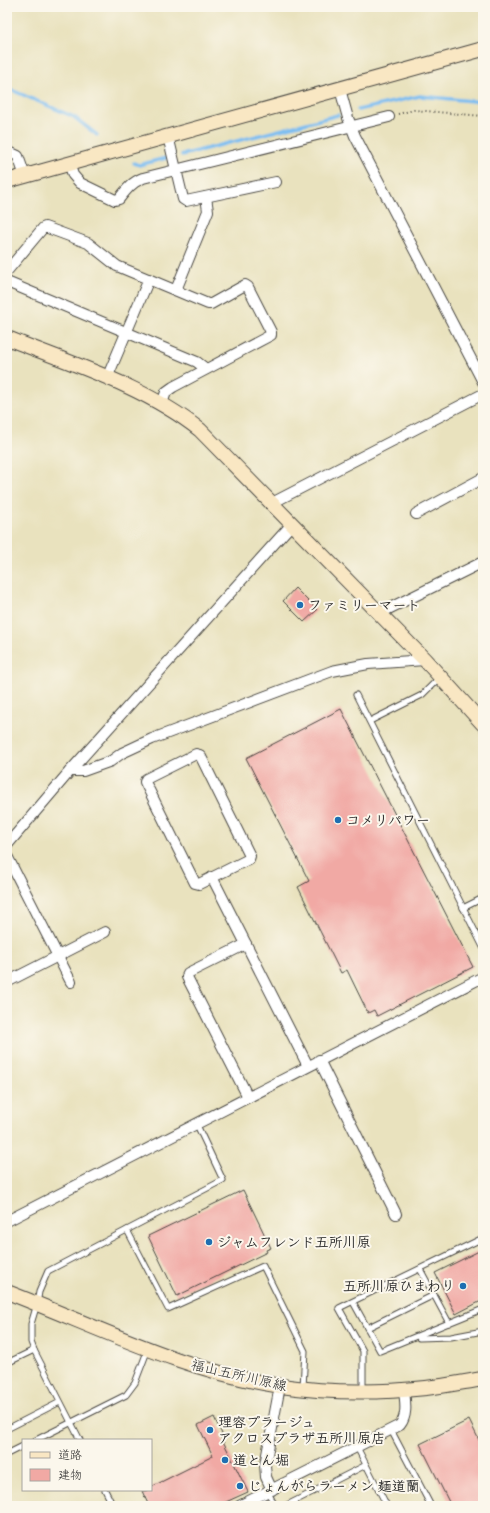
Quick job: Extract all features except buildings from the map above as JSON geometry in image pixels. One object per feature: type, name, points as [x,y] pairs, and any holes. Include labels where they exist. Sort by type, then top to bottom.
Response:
[{"type":"street","points":[[7,181],[483,49]]},
{"type":"street","points":[[340,89],[351,126],[483,382]]},
{"type":"street","points":[[69,163],[73,175],[80,183],[115,200],[119,199],[136,181],[177,169],[389,117]]},
{"type":"street","points":[[168,136],[183,199],[186,201],[276,182]]},
{"type":"street","points":[[7,151],[18,156],[25,176]]},
{"type":"street","points":[[176,290],[208,211],[206,197]]},
{"type":"street","points":[[7,271],[45,227],[88,243],[117,266],[211,304],[245,285],[248,286],[271,332],[270,335],[173,387],[166,392],[162,404]]},
{"type":"street","points":[[107,378],[149,279]]},
{"type":"street","points":[[7,282],[197,362],[206,369]]},
{"type":"street","points":[[7,338],[107,378],[162,404],[200,430],[378,614],[425,660],[483,724]]},
{"type":"street","points":[[272,503],[483,394]]},
{"type":"street","points":[[416,514],[483,478]]},
{"type":"street","points":[[7,845],[70,771],[292,524]]},
{"type":"street","points":[[378,614],[483,562]]},
{"type":"street","points":[[70,771],[83,771],[111,761],[122,753],[152,739],[332,671],[368,664],[425,660]]},
{"type":"street","points":[[196,754],[200,755],[250,856],[249,859],[212,877],[199,884],[195,883],[144,782],[146,779],[196,754]]},
{"type":"street","points":[[7,856],[71,982]]},
{"type":"street","points":[[212,877],[308,1066]]},
{"type":"street","points":[[7,982],[105,932]]},
{"type":"street","points":[[246,944],[188,973],[187,977],[248,1097]]},
{"type":"street","points":[[7,1221],[197,1125],[319,1060],[483,977]]},
{"type":"street","points":[[319,1060],[396,1214]]},
{"type":"street","name":"福山五所川原線","points":[[7,1292],[176,1359],[215,1372],[280,1386],[363,1391],[404,1390],[483,1379]]},
{"type":"street","points":[[270,1491],[266,1477],[265,1465],[280,1386]]},
{"type":"street","points":[[238,1506],[400,1425],[404,1420],[404,1390]]},
{"type":"lane","points":[[370,721],[422,695],[440,677]]},
{"type":"lane","points":[[356,695],[483,947]]},
{"type":"lane","points":[[463,908],[483,898]]},
{"type":"lane","points":[[80,1439],[34,1350],[30,1333],[39,1292],[48,1271],[223,1180],[197,1125]]},
{"type":"lane","points":[[127,1230],[168,1309],[263,1266],[305,1351],[303,1388]]},
{"type":"lane","points":[[363,1391],[363,1351],[339,1308],[483,1238]]},
{"type":"lane","points":[[420,1269],[449,1323]]},
{"type":"lane","points":[[367,1328],[434,1295]]},
{"type":"lane","points":[[353,1302],[380,1352],[483,1309]]},
{"type":"lane","points":[[414,1338],[451,1337],[483,1331]]},
{"type":"lane","points":[[38,1439],[126,1395],[135,1383],[148,1348]]},
{"type":"lane","points":[[7,1363],[34,1350]]},
{"type":"lane","points":[[7,1429],[60,1402]]},
{"type":"lane","points":[[392,1430],[431,1506]]},
{"type":"lane","points":[[7,1454],[22,1446]]},
{"type":"lane","points":[[358,1447],[387,1506]]},
{"type":"lane","points":[[285,1506],[366,1465]]},
{"type":"lane","points":[[106,1491],[113,1506]]},
{"type":"lane","points":[[270,1491],[275,1506]]},
{"type":"path","points":[[389,117],[414,110],[483,116]]},
{"type":"waterway","points":[[7,88],[74,117],[97,135]]},
{"type":"waterway","points":[[358,110],[420,96],[483,102]]},
{"type":"waterway","points":[[182,155],[338,115]]},
{"type":"waterway","points":[[134,163],[139,165],[166,158]]},
{"type":"place","name":"ファミリーマート","points":[[300,605]]},
{"type":"place","name":"コメリパワー","points":[[338,820]]},
{"type":"place","name":"ジャムフレンド五所川原","points":[[209,1242]]},
{"type":"place","name":"五所川原ひまわり","points":[[463,1286]]},
{"type":"place","name":"理容プラージュ アクロスプラザ五所川原店","points":[[210,1430]]},
{"type":"place","name":"道とん堀","points":[[225,1460]]},
{"type":"place","name":"じょんがらラーメン 麺道蘭","points":[[240,1486]]}]
